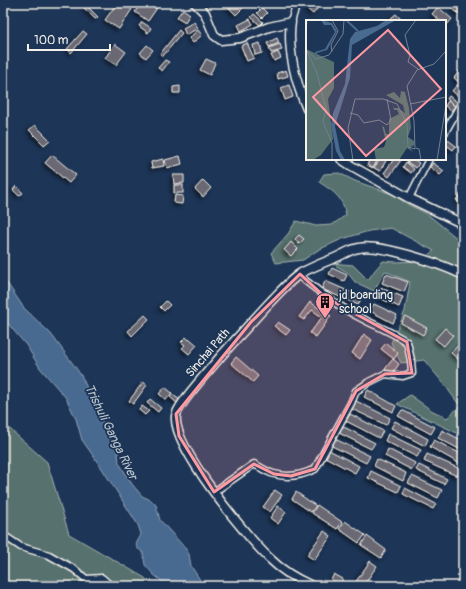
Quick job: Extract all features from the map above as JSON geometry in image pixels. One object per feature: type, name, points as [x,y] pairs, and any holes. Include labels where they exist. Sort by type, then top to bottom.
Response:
[{"type":"street","points":[[195,3],[205,13],[214,35],[221,40],[240,38],[269,27],[291,22]]},
{"type":"street","points":[[297,3],[289,34],[298,88],[306,107]]},
{"type":"street","points":[[446,130],[463,100]]},
{"type":"street","points":[[342,160],[409,198],[463,224]]},
{"type":"street","points":[[409,198],[428,160]]},
{"type":"street","name":"Sinchai Path","points":[[312,586],[283,570],[269,559],[214,492],[179,436],[176,424],[176,414],[196,386],[251,322],[300,274],[359,248],[374,247],[429,261],[463,275]]},
{"type":"street","points":[[214,492],[254,464],[274,474],[291,476],[306,474],[315,469],[356,391],[385,374],[403,376],[412,373],[412,360],[407,342],[360,318],[325,297],[302,278],[300,274]]},
{"type":"street","points":[[3,535],[21,547],[49,555],[74,569],[86,579],[102,578],[111,586]]},
{"type":"highlighted area","points":[[300,274],[325,297],[407,342],[412,373],[385,374],[356,391],[315,469],[291,476],[274,474],[254,464],[214,492],[179,436],[176,414],[251,322]]},
{"type":"green space","points":[[339,173],[355,181],[392,194],[409,205],[426,213],[463,243],[463,436],[397,404],[410,395],[431,410],[447,418],[460,406],[424,360],[401,363],[391,343],[405,311],[410,282],[385,271],[374,291],[355,282],[347,272],[331,263],[353,265],[368,280],[383,261],[421,261],[434,251],[391,228],[369,231],[342,239],[318,250],[303,260],[276,263],[271,253],[288,234],[296,221],[316,226],[332,225],[346,215],[342,203],[337,195],[319,182],[324,174]]},
{"type":"green space","points":[[3,423],[47,462],[69,534],[145,578],[153,586],[3,586]]},
{"type":"water","points":[[3,279],[24,308],[51,334],[82,377],[118,452],[119,463],[132,484],[142,496],[151,500],[156,505],[160,520],[189,554],[191,566],[204,586],[168,586],[154,575],[145,565],[143,553],[136,545],[141,534],[138,525],[82,440],[76,419],[66,398],[40,368],[26,345],[3,318]]},
{"type":"building","points":[[117,3],[123,3],[132,9],[119,29],[105,20]]},
{"type":"building","points":[[141,3],[150,3],[157,8],[148,21],[135,12]]},
{"type":"building","points":[[224,3],[244,3],[246,5],[236,15]]},
{"type":"building","points":[[309,3],[317,9],[313,14],[306,8]]},
{"type":"building","points":[[456,3],[463,3],[463,16],[452,9]]},
{"type":"building","points":[[86,5],[98,17],[95,19],[84,8]]},
{"type":"building","points":[[438,7],[452,19],[446,26],[446,20],[439,20],[432,14]]},
{"type":"building","points":[[262,8],[267,13],[262,18],[257,13]]},
{"type":"building","points":[[183,9],[190,14],[185,22],[177,17]]},
{"type":"building","points":[[254,14],[263,22],[260,25],[251,17]]},
{"type":"building","points":[[396,14],[402,20],[393,20],[391,18]]},
{"type":"building","points":[[250,19],[253,24],[241,31],[238,25]]},
{"type":"building","points":[[142,22],[151,28],[148,33],[139,26]]},
{"type":"building","points":[[194,22],[198,28],[186,35],[183,28]]},
{"type":"building","points":[[179,30],[182,33],[163,56],[160,54]]},
{"type":"building","points":[[198,30],[202,35],[193,43],[189,38]]},
{"type":"building","points":[[83,31],[87,34],[71,53],[67,49]]},
{"type":"building","points":[[277,38],[279,43],[269,47],[267,43]]},
{"type":"building","points":[[247,43],[254,58],[247,61],[241,46]]},
{"type":"building","points":[[260,43],[262,53],[255,55],[253,45]]},
{"type":"building","points":[[115,44],[126,52],[116,65],[105,58]]},
{"type":"building","points":[[280,44],[282,50],[271,53],[269,48]]},
{"type":"building","points":[[147,45],[153,50],[146,58],[140,53]]},
{"type":"building","points":[[278,52],[281,58],[274,61],[271,55]]},
{"type":"building","points":[[206,59],[215,63],[210,75],[200,70]]},
{"type":"building","points":[[165,60],[169,62],[162,71],[158,68]]},
{"type":"building","points":[[286,70],[288,76],[278,79],[277,73]]},
{"type":"building","points":[[459,71],[463,74],[463,78],[460,83],[454,78]]},
{"type":"building","points":[[289,85],[293,97],[285,100],[281,88]]},
{"type":"building","points":[[457,85],[463,90],[458,96],[452,91]]},
{"type":"building","points":[[180,86],[180,93],[173,93],[173,87]]},
{"type":"building","points":[[449,96],[458,103],[455,106],[447,99]]},
{"type":"building","points":[[448,101],[455,106],[451,111],[446,107]]},
{"type":"building","points":[[35,125],[50,140],[44,145],[29,130]]},
{"type":"building","points":[[448,140],[456,146],[453,150],[446,145]]},
{"type":"building","points":[[52,155],[76,175],[69,183],[45,163]]},
{"type":"building","points":[[180,156],[182,164],[167,168],[165,160]]},
{"type":"building","points":[[163,159],[164,166],[152,168],[151,162]]},
{"type":"building","points":[[370,160],[377,160],[373,168],[367,165]]},
{"type":"building","points":[[379,160],[386,160],[380,171],[374,168]]},
{"type":"building","points":[[393,160],[401,160],[389,177],[384,173]]},
{"type":"building","points":[[408,160],[414,160],[419,163],[416,168],[407,162]]},
{"type":"building","points":[[406,162],[414,169],[411,173],[403,167]]},
{"type":"building","points":[[433,163],[444,171],[440,175],[430,167]]},
{"type":"building","points":[[173,175],[184,175],[184,183],[174,184]]},
{"type":"building","points":[[203,180],[211,188],[203,197],[195,189]]},
{"type":"building","points":[[174,185],[183,185],[183,193],[174,193]]},
{"type":"building","points":[[16,186],[23,193],[19,196],[13,190]]},
{"type":"building","points":[[461,193],[463,194],[463,205],[456,200]]},
{"type":"building","points":[[175,195],[183,196],[182,204],[174,203]]},
{"type":"building","points":[[299,235],[304,239],[299,244],[295,239]]},
{"type":"building","points":[[291,242],[298,249],[291,256],[284,250]]},
{"type":"building","points":[[332,268],[347,275],[344,281],[329,274]]},
{"type":"building","points":[[386,274],[408,282],[404,292],[382,283]]},
{"type":"building","points":[[325,281],[362,297],[358,305],[322,289]]},
{"type":"building","points":[[381,288],[403,297],[399,307],[377,297]]},
{"type":"building","points":[[166,301],[170,305],[164,311],[160,307]]},
{"type":"building","name":"jd boarding school","points":[[310,302],[331,316],[316,337],[310,333],[322,317],[312,310],[304,320],[299,317]]},
{"type":"building","points":[[374,304],[397,315],[393,323],[370,311]]},
{"type":"building","points":[[145,315],[149,319],[132,336],[128,331]]},
{"type":"building","points":[[405,316],[427,328],[423,335],[401,323]]},
{"type":"building","points":[[278,322],[290,330],[286,335],[274,326]]},
{"type":"building","points":[[445,328],[453,335],[444,346],[435,339]]},
{"type":"building","points":[[364,334],[372,340],[360,359],[352,353]]},
{"type":"building","points":[[186,337],[197,345],[189,354],[182,348],[185,345],[181,342]]},
{"type":"building","points":[[386,343],[398,353],[394,359],[381,349]]},
{"type":"building","points":[[460,343],[463,345],[463,356],[459,360],[451,353]]},
{"type":"building","points":[[236,357],[258,376],[253,382],[231,363]]},
{"type":"building","points":[[393,359],[399,364],[392,374],[385,369]]},
{"type":"building","points":[[143,382],[147,385],[133,404],[129,401]]},
{"type":"building","points":[[165,387],[172,393],[166,400],[159,394]]},
{"type":"building","points":[[368,390],[396,406],[393,412],[364,397]]},
{"type":"building","points":[[172,394],[181,401],[178,404],[170,397]]},
{"type":"building","points":[[150,399],[161,408],[158,412],[147,403]]},
{"type":"building","points":[[356,401],[390,418],[386,425],[352,409]]},
{"type":"building","points":[[142,406],[149,411],[145,415],[139,410]]},
{"type":"building","points":[[402,410],[435,427],[431,434],[398,416]]},
{"type":"building","points":[[350,414],[383,431],[379,438],[346,421]]},
{"type":"building","points":[[395,421],[428,439],[425,446],[391,428]]},
{"type":"building","points":[[342,426],[375,443],[371,449],[339,433]]},
{"type":"building","points":[[442,430],[463,441],[463,451],[438,438]]},
{"type":"building","points":[[388,434],[421,450],[417,457],[385,441]]},
{"type":"building","points":[[335,439],[370,456],[366,463],[332,446]]},
{"type":"building","points":[[434,440],[463,455],[462,465],[430,447]]},
{"type":"building","points":[[388,449],[415,463],[412,470],[385,456]]},
{"type":"building","points":[[329,450],[359,466],[355,473],[325,457]]},
{"type":"building","points":[[427,454],[460,469],[457,476],[424,461]]},
{"type":"building","points":[[377,459],[406,473],[403,481],[374,466]]},
{"type":"building","points":[[419,465],[447,479],[444,484],[416,470]]},
{"type":"building","points":[[371,471],[401,486],[398,492],[368,478]]},
{"type":"building","points":[[412,476],[442,490],[438,498],[408,483]]},
{"type":"building","points":[[405,488],[436,504],[433,509],[403,494]]},
{"type":"building","points":[[275,490],[282,495],[270,512],[263,507]]},
{"type":"building","points":[[296,492],[316,506],[311,512],[292,499]]},
{"type":"building","points":[[317,505],[342,522],[337,529],[312,513]]},
{"type":"building","points":[[278,506],[286,512],[278,524],[270,518]]},
{"type":"building","points":[[345,521],[365,535],[359,543],[339,529]]},
{"type":"building","points":[[324,531],[331,536],[314,560],[307,555]]},
{"type":"building","points":[[367,536],[386,550],[381,558],[361,545]]},
{"type":"building","points":[[370,561],[377,566],[363,586],[353,586]]},
{"type":"building","points":[[334,574],[343,579],[340,584],[331,580]]},
{"type":"place","name":"jd boarding school","points":[[325,319]]},
{"type":"water label","name":"Trishuli Ganga River","points":[[111,432]]}]
